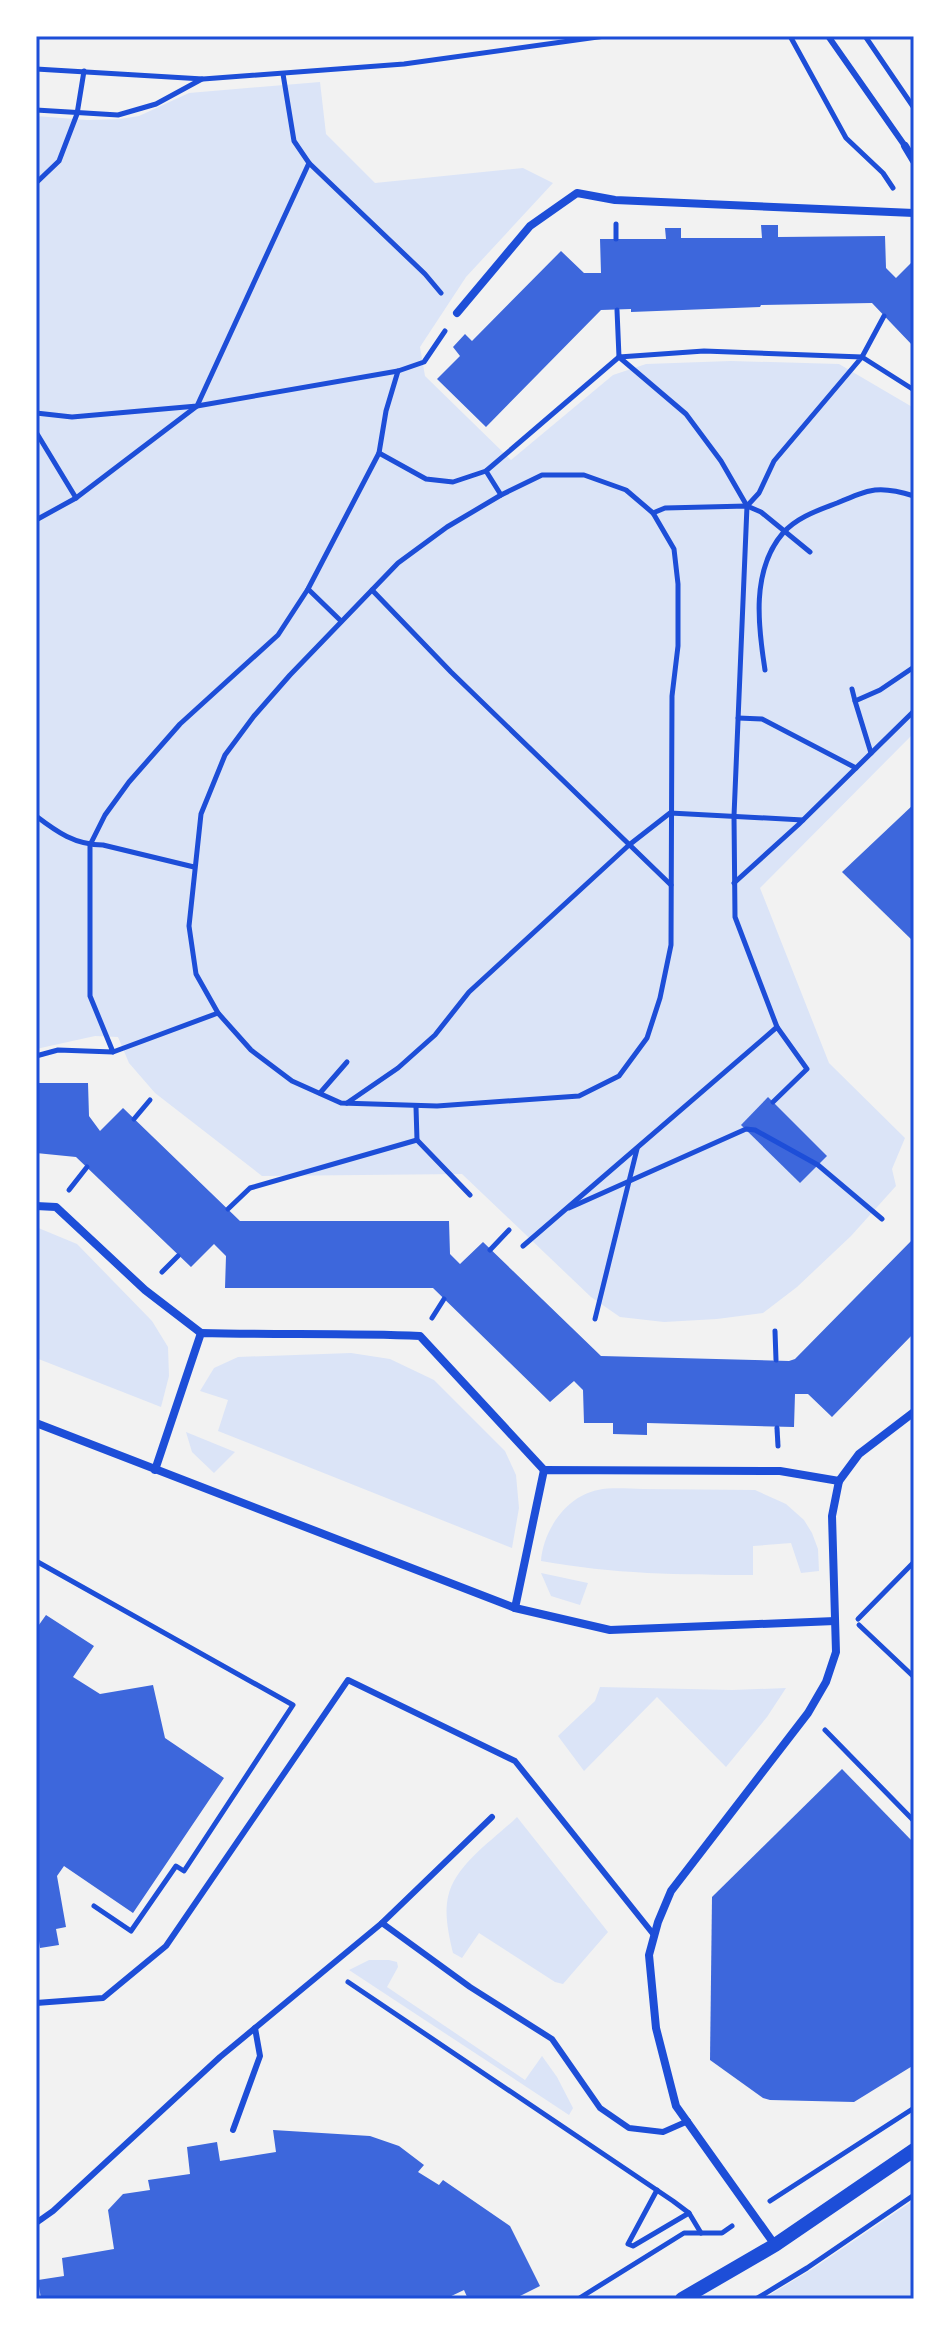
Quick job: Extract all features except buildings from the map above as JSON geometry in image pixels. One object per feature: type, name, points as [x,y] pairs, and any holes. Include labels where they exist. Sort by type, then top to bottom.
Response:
[{"type":"street","points":[[905,146],[914,161]]},
{"type":"street","points":[[457,313],[530,226],[577,193],[615,200],[911,213]]},
{"type":"street","points":[[36,1206],[56,1207],[145,1290],[201,1333],[420,1336],[544,1470],[780,1471],[839,1481]]},
{"type":"street","points":[[155,1470],[201,1333]]},
{"type":"street","points":[[775,2245],[676,2106],[656,2028],[649,1955],[671,1891],[808,1713],[826,1682],[836,1652],[832,1516],[839,1481],[859,1454],[914,1412]]},
{"type":"street","points":[[36,1423],[515,1608],[610,1630],[835,1621]]},
{"type":"street","points":[[515,1608],[544,1470]]},
{"type":"street","points":[[682,2299],[775,2245],[914,2150]]},
{"type":"lane","points":[[829,36],[905,146]]},
{"type":"lane","points":[[36,2003],[103,1998],[166,1946],[348,1680],[515,1761],[654,1935]]},
{"type":"lane","points":[[36,2223],[53,2211],[220,2057],[382,1923],[492,1817]]},
{"type":"lane","points":[[382,1923],[470,1987],[552,2039],[600,2108],[629,2128],[663,2132],[688,2121]]},
{"type":"lane","points":[[233,2130],[260,2056],[255,2028]]},
{"type":"path","points":[[36,69],[203,79],[404,64],[605,36]]},
{"type":"path","points":[[790,36],[846,138],[883,173],[911,213]]},
{"type":"path","points":[[865,36],[914,108]]},
{"type":"path","points":[[36,183],[59,161],[77,114],[84,71]]},
{"type":"path","points":[[36,413],[72,417],[197,406],[398,371],[424,362],[457,313],[425,274],[309,163],[294,141],[283,74]]},
{"type":"path","points":[[36,110],[118,115],[185,90],[203,79]]},
{"type":"path","points":[[36,520],[76,498],[197,406],[309,163]]},
{"type":"path","points":[[617,310],[619,357],[686,414],[721,461],[747,506],[734,816],[735,917],[777,1027],[807,1069],[773,1102]]},
{"type":"path","points":[[747,506],[759,493],[774,461],[862,357],[884,316]]},
{"type":"path","points":[[379,453],[426,479],[453,482],[486,471],[619,357],[704,351],[862,357],[914,390]]},
{"type":"path","points":[[113,1052],[90,996],[90,845],[105,815],[129,782],[180,724],[278,635],[308,589],[379,453],[386,411],[398,371]]},
{"type":"path","points":[[36,432],[76,498]]},
{"type":"path","points":[[486,471],[501,495]]},
{"type":"path","points":[[542,475],[584,475],[626,490],[653,513],[674,549],[678,584],[678,646],[672,696],[671,945],[660,998],[647,1038],[619,1076],[579,1096],[416,1107],[346,1103],[292,1081],[251,1050],[218,1013],[196,974],[189,926],[201,814],[225,755],[290,675],[398,563],[447,527],[501,495],[542,475]]},
{"type":"path","points":[[765,670],[759,632],[759,595],[769,558],[783,533],[801,518],[870,489],[888,488],[914,496]]},
{"type":"path","points":[[653,513],[665,508],[747,506],[761,512],[810,552]]},
{"type":"path","points":[[308,589],[341,621]]},
{"type":"path","points":[[372,590],[451,672],[671,886]]},
{"type":"path","points":[[855,701],[880,690],[914,667]]},
{"type":"path","points":[[852,689],[871,753]]},
{"type":"path","points":[[734,883],[914,711]]},
{"type":"path","points":[[738,718],[762,719],[856,768]]},
{"type":"path","points":[[346,1103],[398,1068],[435,1035],[469,992],[629,845],[670,813],[803,820]]},
{"type":"path","points":[[36,816],[61,836],[194,867]]},
{"type":"path","points":[[36,1056],[58,1050],[113,1052],[218,1013]]},
{"type":"path","points":[[523,1246],[777,1027]]},
{"type":"path","points":[[320,1093],[347,1062]]},
{"type":"path","points":[[134,1119],[150,1100]]},
{"type":"path","points":[[416,1107],[417,1140],[470,1195]]},
{"type":"path","points":[[565,1210],[746,1129],[755,1130],[818,1165],[882,1219]]},
{"type":"path","points":[[228,1209],[250,1188],[417,1140]]},
{"type":"path","points":[[595,1319],[637,1148]]},
{"type":"path","points":[[490,1250],[509,1230]]},
{"type":"path","points":[[775,1331],[776,1360]]},
{"type":"path","points":[[36,1561],[293,1705],[184,1871],[176,1866],[131,1931],[94,1906]]},
{"type":"path","points":[[914,1562],[855,1622],[914,1677]]},
{"type":"path","points":[[808,1713],[914,1821]]},
{"type":"path","points":[[327,1968],[657,2190],[689,2213],[701,2233]]},
{"type":"path","points":[[657,2190],[628,2244],[633,2246],[689,2213]]},
{"type":"path","points":[[756,2299],[914,2195]]},
{"type":"shaded area","points":[[320,82],[326,134],[375,183],[523,168],[553,183],[466,277],[420,347],[425,376],[511,460],[613,375],[646,364],[731,361],[839,364],[914,408],[914,733],[760,888],[829,1063],[905,1138],[892,1169],[896,1186],[851,1236],[797,1287],[763,1313],[664,1322],[620,1317],[591,1297],[462,1174],[262,1176],[155,1093],[129,1063],[118,1037],[95,1036],[36,1049],[36,116],[120,119],[139,116],[189,93]]},
{"type":"shaded area","points":[[36,1227],[77,1244],[152,1321],[168,1347],[169,1376],[161,1407],[36,1358]]},
{"type":"shaded area","points":[[351,1353],[390,1359],[434,1380],[505,1451],[516,1475],[519,1508],[512,1548],[218,1431],[228,1400],[200,1391],[214,1368],[238,1357]]},
{"type":"shaded area","points":[[186,1432],[235,1452],[214,1473],[192,1452]]},
{"type":"shaded area","points":[[615,1488],[755,1490],[786,1504],[804,1520],[818,1549],[819,1571],[801,1573],[791,1543],[753,1546],[753,1575],[621,1571],[541,1561],[546,1538],[558,1516],[586,1494]]},
{"type":"shaded area","points":[[541,1573],[588,1583],[580,1605],[551,1596]]},
{"type":"shaded area","points":[[600,1687],[786,1688],[767,1717],[726,1767],[657,1697],[584,1771],[558,1736],[595,1701]]},
{"type":"shaded area","points":[[517,1817],[608,1932],[563,1984],[555,1982],[479,1933],[462,1958],[453,1953],[447,1911],[452,1885],[467,1863]]},
{"type":"shaded area","points":[[369,1960],[397,1962],[398,1967],[387,1987],[525,2080],[542,2056],[573,2108],[569,2115],[349,1970]]},
{"type":"shaded area","points":[[914,2200],[914,2299],[763,2299],[811,2270]]}]
